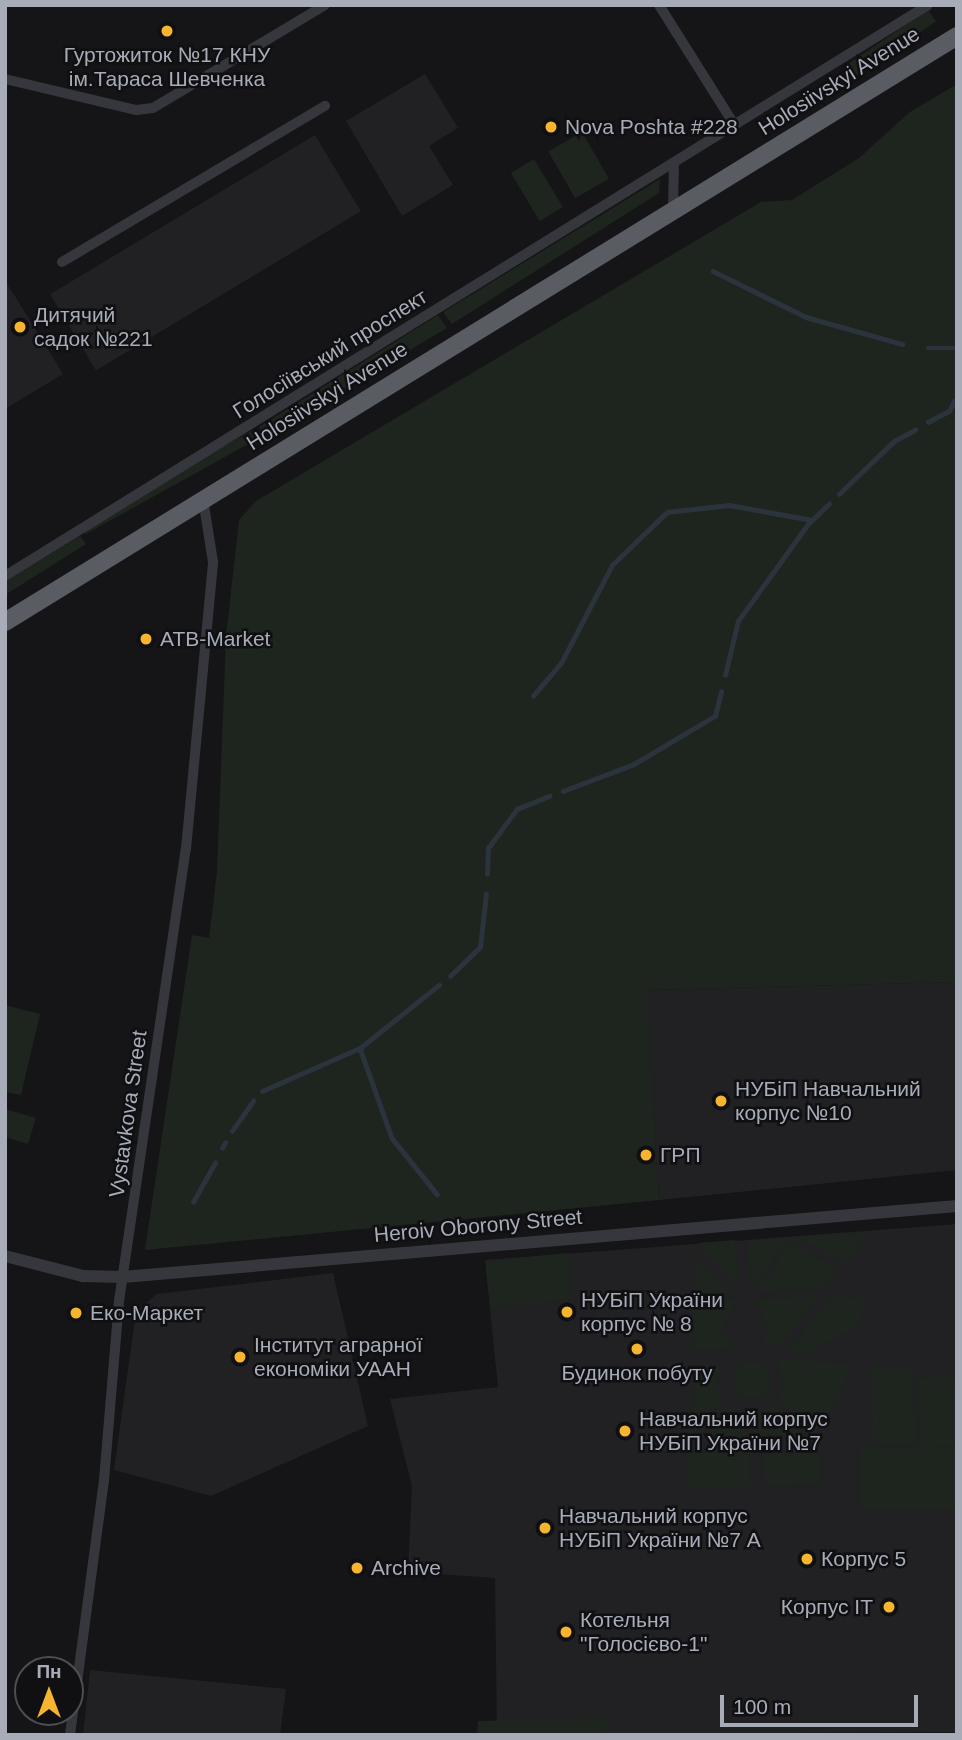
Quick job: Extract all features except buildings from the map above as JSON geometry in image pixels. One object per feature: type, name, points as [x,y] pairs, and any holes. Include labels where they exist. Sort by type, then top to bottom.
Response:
[{"type":"highway","name":"Holosiivskyi Avenue","points":[[5,622],[957,36]]},
{"type":"street","points":[[5,79],[136,110],[153,108],[325,5]]},
{"type":"street","points":[[659,5],[734,124]]},
{"type":"street","name":"Holosiivskyi Avenue","points":[[674,163],[928,5]]},
{"type":"street","points":[[62,262],[325,106]]},
{"type":"street","points":[[673,209],[674,163]]},
{"type":"street","name":"Голосіївський проспект","points":[[5,576],[674,163]]},
{"type":"street","name":"Vystavkova Street","points":[[70,1735],[104,1480],[123,1277],[188,830],[213,562],[203,499]]},
{"type":"street","name":"Heroiv Oborony Street","points":[[5,1256],[83,1276],[123,1277],[957,1206]]},
{"type":"shaded area","points":[[928,10],[936,22],[851,79],[843,67]]},
{"type":"shaded area","points":[[425,74],[458,128],[429,146],[453,185],[402,216],[346,121]]},
{"type":"shaded area","points":[[957,84],[957,982],[646,990],[659,1200],[145,1250],[192,935],[209,938],[217,871],[226,636],[239,520],[256,501],[761,202],[792,200],[859,158],[910,112]]},
{"type":"shaded area","points":[[582,132],[609,179],[575,198],[548,152]]},
{"type":"shaded area","points":[[315,135],[361,211],[96,370],[50,294]]},
{"type":"shaded area","points":[[534,159],[563,207],[540,221],[511,173]]},
{"type":"shaded area","points":[[660,179],[659,193],[452,324],[443,312]]},
{"type":"shaded area","name":"Дитячий садок №221","points":[[5,280],[63,374],[5,409]]},
{"type":"shaded area","points":[[438,315],[447,328],[264,436],[259,427]]},
{"type":"shaded area","points":[[253,430],[258,439],[86,534],[81,526]]},
{"type":"shaded area","points":[[80,536],[86,544],[5,595],[5,582]]},
{"type":"shaded area","points":[[957,982],[957,1170],[659,1200],[645,990]]},
{"type":"shaded area","points":[[5,1005],[40,1014],[21,1095],[5,1092]]},
{"type":"shaded area","points":[[5,1109],[36,1118],[28,1144],[5,1137]]},
{"type":"shaded area","points":[[957,1224],[957,1732],[497,1735],[495,1578],[408,1572],[412,1486],[390,1399],[498,1387],[485,1260]]},
{"type":"shaded area","points":[[868,1233],[846,1265],[799,1238]]},
{"type":"shaded area","points":[[788,1239],[752,1290],[746,1241]]},
{"type":"shaded area","points":[[735,1240],[740,1291],[699,1243]]},
{"type":"shaded area","points":[[791,1242],[838,1270],[825,1288],[756,1292]]},
{"type":"shaded area","points":[[567,1253],[572,1299],[490,1307],[485,1262]]},
{"type":"shaded area","points":[[696,1255],[733,1295],[697,1295]]},
{"type":"shaded area","name":"Інститут аграрної економіки УААН","points":[[333,1273],[368,1426],[211,1496],[114,1470],[136,1312],[157,1294]]},
{"type":"shaded area","points":[[819,1296],[780,1346],[761,1346],[770,1327],[752,1300]]},
{"type":"shaded area","points":[[867,1297],[859,1325],[805,1355],[787,1353],[829,1298]]},
{"type":"shaded area","points":[[695,1300],[737,1300],[722,1328],[736,1348],[693,1350]]},
{"type":"shaded area","points":[[777,1359],[850,1365],[840,1396],[815,1433],[778,1399],[783,1388]]},
{"type":"shaded area","points":[[752,1362],[764,1368],[770,1380],[764,1392],[752,1398],[740,1392],[734,1380],[740,1368]]},
{"type":"shaded area","points":[[723,1366],[716,1379],[722,1400],[693,1435],[694,1367]]},
{"type":"shaded area","points":[[914,1368],[915,1444],[873,1445],[872,1369]]},
{"type":"shaded area","points":[[956,1377],[957,1446],[920,1447],[919,1378]]},
{"type":"shaded area","points":[[773,1404],[806,1435],[758,1436],[759,1414]]},
{"type":"shaded area","points":[[729,1407],[748,1414],[747,1438],[705,1438]]},
{"type":"shaded area","points":[[860,1448],[957,1448],[957,1509],[860,1509]]},
{"type":"shaded area","points":[[686,1452],[749,1452],[749,1487],[686,1487]]},
{"type":"shaded area","points":[[819,1452],[820,1484],[765,1486],[764,1454]]},
{"type":"shaded area","points":[[90,1670],[286,1689],[280,1735],[83,1735]]},
{"type":"shaded area","points":[[612,1718],[601,1735],[477,1735],[478,1721]]},
{"type":"waterway","points":[[713,271],[806,317],[902,344]]},
{"type":"waterway","points":[[928,348],[957,348]]},
{"type":"waterway","points":[[928,422],[949,411],[954,401]]},
{"type":"waterway","points":[[839,494],[894,441],[915,430]]},
{"type":"waterway","points":[[725,675],[738,621],[808,524],[829,504]]},
{"type":"waterway","points":[[533,696],[561,663],[612,565],[667,512],[729,505],[812,520]]},
{"type":"waterway","points":[[563,791],[634,764],[715,716],[721,692]]},
{"type":"waterway","points":[[487,874],[488,848],[517,809],[550,796]]},
{"type":"waterway","points":[[450,976],[480,947],[486,894]]},
{"type":"waterway","points":[[262,1091],[360,1048],[439,985]]},
{"type":"waterway","points":[[360,1048],[392,1138],[437,1194]]},
{"type":"waterway","points":[[232,1131],[253,1101]]},
{"type":"waterway","points":[[222,1148],[225,1143]]},
{"type":"waterway","points":[[193,1202],[215,1163]]},
{"type":"place","name":"Гуртожиток №17 КНУ ім.Тараса Шевченка","points":[[167,31]]},
{"type":"place","name":"Nova Poshta #228","points":[[551,127]]},
{"type":"place","name":"Дитячий садок №221","points":[[20,327]]},
{"type":"place","name":"ATB-Market","points":[[146,639]]},
{"type":"place","name":"НУБіП Навчальний корпус №10","points":[[721,1101]]},
{"type":"place","name":"ГРП","points":[[646,1155]]},
{"type":"place","name":"НУБіП України корпус № 8","points":[[567,1312]]},
{"type":"place","name":"Еко-Маркет","points":[[76,1313]]},
{"type":"place","name":"Будинок побуту","points":[[637,1349]]},
{"type":"place","name":"Інститут аграрної економіки УААН","points":[[240,1357]]},
{"type":"place","name":"Навчальний корпус НУБіП України №7","points":[[625,1431]]},
{"type":"place","name":"Навчальний корпус НУБіП України №7 А","points":[[545,1528]]},
{"type":"place","name":"Корпус 5","points":[[807,1559]]},
{"type":"place","name":"Archive","points":[[357,1568]]},
{"type":"place","name":"Корпус ІТ","points":[[889,1607]]},
{"type":"place","name":"Котельня \"Голосієво-1\"","points":[[566,1632]]}]
